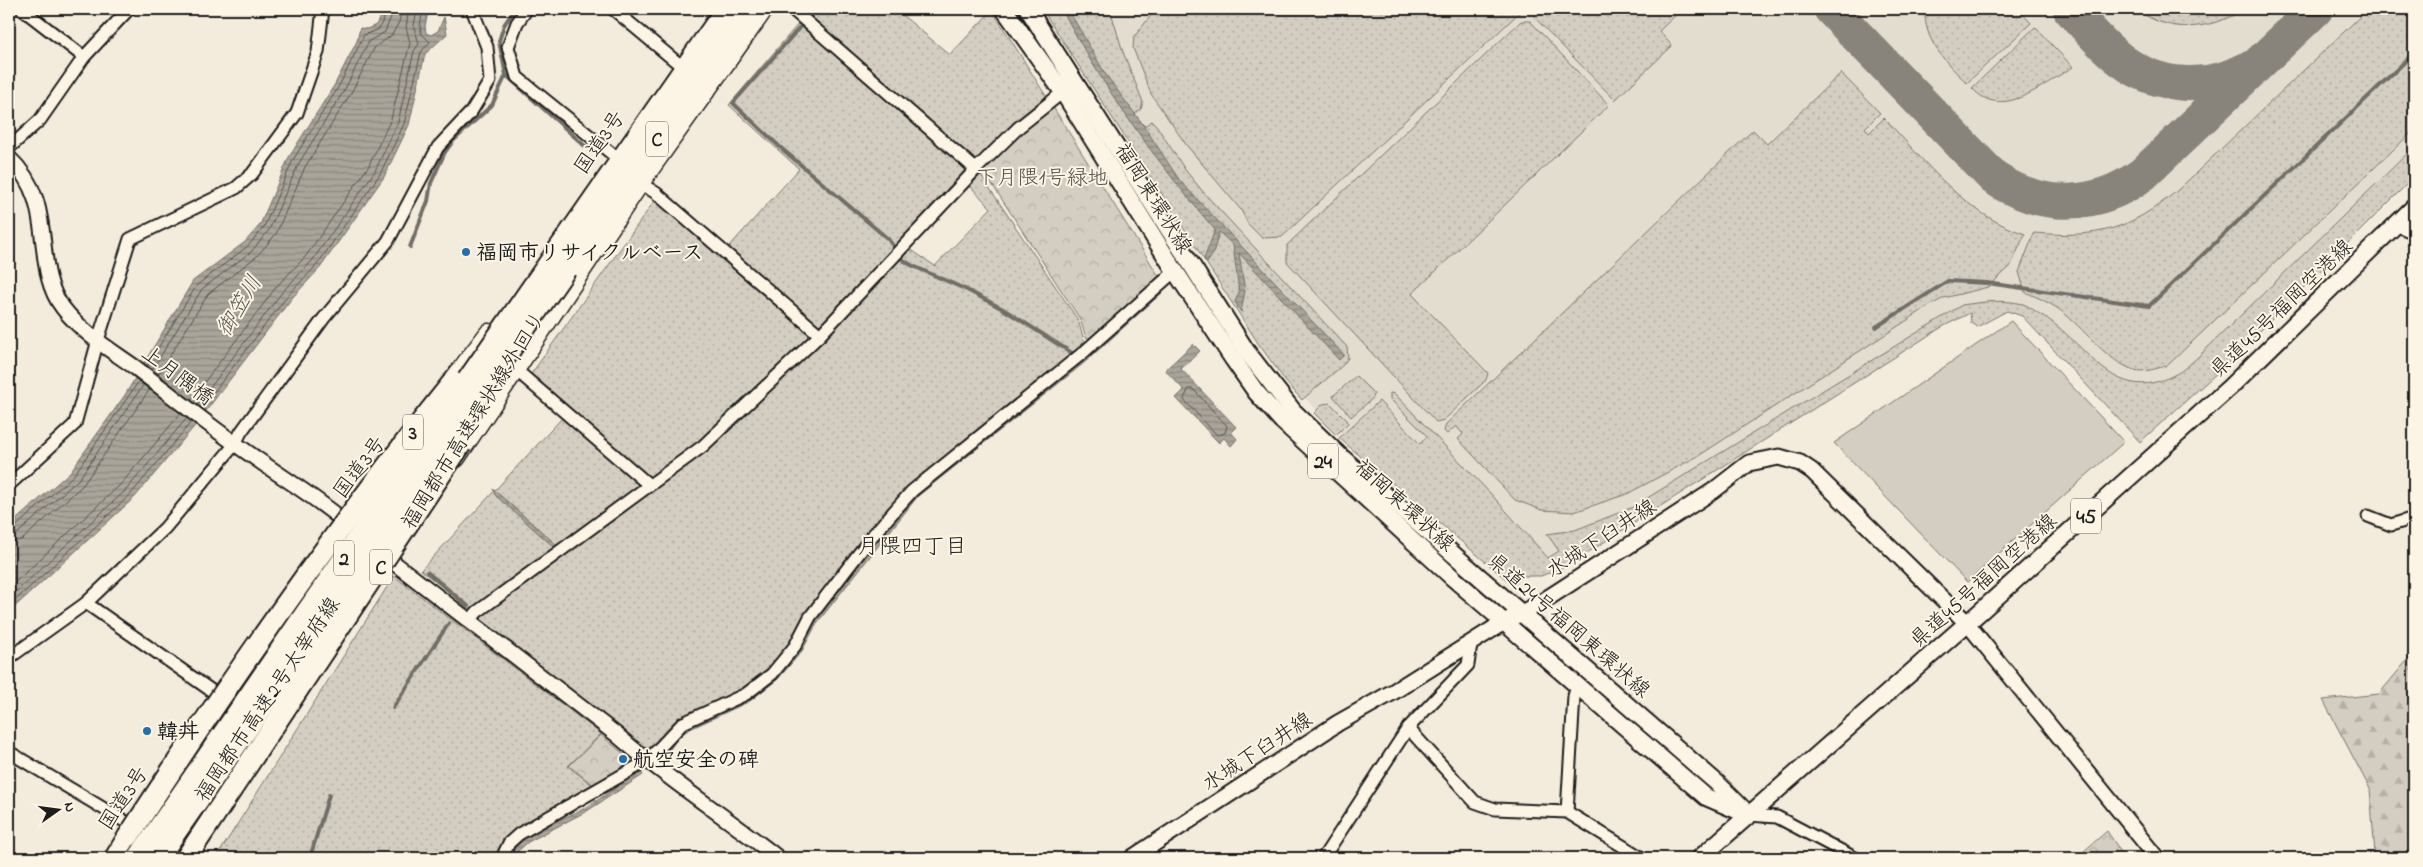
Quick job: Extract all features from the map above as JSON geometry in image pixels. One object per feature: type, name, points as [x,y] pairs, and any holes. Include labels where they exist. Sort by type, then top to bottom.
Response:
[{"type":"highway","name":"国道3号","points":[[114,858],[131,824],[219,696],[617,158],[718,9]]},
{"type":"highway","name":"C","points":[[114,858],[182,754],[289,600],[421,422],[559,264],[726,9]]},
{"type":"highway","name":"福岡都市高速環状線外回り","points":[[186,858],[453,458],[559,264],[747,9]]},
{"type":"highway","points":[[194,858],[230,797],[515,369],[640,183],[764,9]]},
{"type":"highway","name":"福岡都市高速2号太宰府線","points":[[138,858],[305,614],[559,264]]},
{"type":"highway","name":"福岡都市高速2号太宰府線","points":[[158,858],[313,631],[446,444],[559,264]]},
{"type":"main road","name":"福岡東環状線","points":[[1004,9],[1063,92],[1175,271],[1256,392],[1291,431],[1504,622],[1706,797],[1748,815]]},
{"type":"main road","name":"県道24号福岡東環状線","points":[[1028,9],[1247,352],[1293,411],[1339,455],[1718,783],[1748,815]]},
{"type":"main road","name":"県道45号福岡空港線","points":[[1748,815],[1967,623],[2230,387],[2313,309],[2414,207]]},
{"type":"main road","name":"水城下臼井線","points":[[1132,858],[1338,723],[1504,622],[1523,614],[1713,490],[1749,463],[1779,457],[1800,463],[1812,471],[1967,623]]},
{"type":"main road","points":[[1700,858],[1748,815]]},
{"type":"street","points":[[22,9],[84,57]]},
{"type":"street","points":[[9,148],[40,120],[84,57],[128,9]]},
{"type":"street","points":[[9,485],[75,424],[102,343],[130,239],[236,188],[252,174],[297,113],[318,52],[323,9]]},
{"type":"street","points":[[9,652],[39,636],[86,603],[165,528],[230,440],[246,424],[319,326],[388,242],[438,147],[471,112],[490,81],[487,47],[472,9]]},
{"type":"street","points":[[527,9],[517,24],[508,47],[517,77],[617,158]]},
{"type":"street","points":[[613,9],[680,64]]},
{"type":"street","points":[[792,9],[972,166],[977,168]]},
{"type":"street","points":[[469,622],[478,612],[703,446],[820,335],[977,168],[1019,127],[1063,92]]},
{"type":"street","name":"上月隅橋","points":[[9,158],[24,175],[36,200],[43,228],[51,283],[62,307],[102,343],[230,440],[346,522],[388,560],[617,735],[647,761],[736,825],[778,858]]},
{"type":"street","points":[[640,183],[656,193],[820,335]]},
{"type":"street","points":[[2396,224],[2414,234]]},
{"type":"street","points":[[502,858],[509,844],[519,834],[647,761],[683,723],[746,694],[772,674],[794,646],[810,617],[873,535],[912,491],[1084,352],[1175,271]]},
{"type":"street","points":[[515,369],[649,485]]},
{"type":"street","points":[[2368,516],[2391,525],[2414,518]]},
{"type":"street","points":[[86,603],[219,696]]},
{"type":"street","points":[[1967,623],[2157,858]]},
{"type":"street","points":[[9,658],[26,648],[39,636]]},
{"type":"street","points":[[1323,858],[1408,728],[1468,665],[1471,643]]},
{"type":"street","points":[[1567,812],[1574,696],[1577,686]]},
{"type":"street","points":[[1408,728],[1475,802],[1495,810],[1567,812],[1642,858]]},
{"type":"street","points":[[9,752],[131,824]]},
{"type":"street","name":"福岡東環状線","points":[[1748,815],[1778,817],[1855,858]]},
{"type":"shaded area","points":[[1080,9],[2414,9],[2414,174],[2141,441],[2022,316],[2007,311],[1977,327],[1971,323],[1970,313],[1942,327],[1568,565],[1548,574],[1528,577],[1491,562],[1475,553],[1350,443],[1276,369],[1057,30]]},
{"type":"green space","points":[[812,9],[895,9],[950,55],[992,10],[1046,96],[1013,123],[980,158],[973,160],[806,15]]},
{"type":"green space","points":[[1042,9],[1110,9],[1123,52],[1143,102],[1141,109],[1135,114],[1144,126],[1152,121],[1156,125],[1186,171],[1204,193],[1347,347],[1348,358],[1343,365],[1302,400],[1286,382],[1258,343]]},
{"type":"green space","points":[[1156,9],[1523,9],[1282,237],[1262,238],[1248,224],[1241,210],[1187,146],[1151,94],[1133,48],[1134,37]]},
{"type":"green space","points":[[1535,9],[1682,9],[1659,31],[1672,46],[1615,100],[1533,16]]},
{"type":"green space","points":[[1925,9],[2018,9],[2031,23],[1967,83],[1937,50],[1928,31]]},
{"type":"green space","points":[[2136,9],[2245,9],[2218,22],[2190,27],[2162,23]]},
{"type":"green space","points":[[2368,9],[2414,9],[2414,130],[2168,365],[2143,371],[2124,366],[2106,353],[2060,310],[2025,292],[2019,272],[2034,233],[2076,234],[2111,229],[2143,215],[2160,204],[2178,190]]},
{"type":"green space","points":[[1521,21],[1530,21],[1609,105],[1412,294],[1488,373],[1486,380],[1444,420],[1436,422],[1287,262],[1287,245]]},
{"type":"green space","points":[[799,23],[968,168],[823,324],[816,326],[727,249],[799,169],[729,105]]},
{"type":"green space","points":[[2035,27],[2073,67],[2036,90],[2009,101],[1996,101],[1984,98],[1972,88]]},
{"type":"green space","points":[[1841,73],[1880,113],[1865,128],[1869,133],[1884,118],[1931,169],[1965,201],[2003,225],[2025,234],[2010,267],[1988,287],[1944,298],[1929,306],[1700,455],[1627,494],[1574,512],[1542,510],[1515,500],[1458,439],[1463,434],[1456,426],[1447,434],[1444,431],[1446,424],[1753,130],[1767,144]]},
{"type":"green space","name":"下月隈1号緑地","points":[[1053,107],[1160,278],[1093,340],[1086,337],[1080,319],[982,169],[1019,132]]},
{"type":"green space","points":[[2414,147],[2414,177],[2228,363],[2140,442],[2022,316],[2007,311],[1977,327],[1971,323],[1970,313],[1942,327],[1568,565],[1541,576],[1522,576],[1514,586],[1339,438],[1379,401],[1420,444],[1427,436],[1390,399],[1390,393],[1395,394],[1490,493],[1548,558],[1559,551],[1547,534],[1575,530],[1631,508],[1962,305],[2000,301],[2025,305],[2059,328],[2102,368],[2117,378],[2134,383],[2152,383],[2174,375],[2199,356]]},
{"type":"green space","points":[[980,174],[1078,320],[1086,347],[931,470],[770,672],[650,752],[481,622],[482,615],[708,449],[839,323],[900,257],[903,257],[910,249],[935,266],[991,208],[970,186]]},
{"type":"green space","points":[[656,199],[810,331],[810,336],[699,444],[653,477],[645,477],[529,377]]},
{"type":"green space","points":[[2011,321],[2124,442],[1967,582],[1834,443]]},
{"type":"green space","points":[[1356,376],[1374,394],[1373,398],[1351,417],[1333,396]]},
{"type":"green space","points":[[1330,403],[1348,423],[1336,435],[1314,413],[1323,404]]},
{"type":"green space","points":[[563,417],[638,481],[637,488],[473,608],[468,608],[421,570]]},
{"type":"green space","points":[[394,576],[601,734],[568,766],[596,788],[514,830],[505,840],[496,858],[216,858]]},
{"type":"green space","points":[[2414,652],[2414,858],[2372,858],[2375,855],[2370,789],[2323,700],[2379,694]]},
{"type":"green space","points":[[601,735],[631,760],[596,787],[569,766]]},
{"type":"green space","points":[[2107,831],[2125,858],[2076,858]]},
{"type":"water","name":"御笠川","points":[[384,9],[429,9],[425,26],[426,33],[431,35],[438,31],[444,17],[447,34],[425,54],[409,125],[384,177],[320,268],[292,298],[193,428],[135,497],[9,612],[9,526],[70,472],[125,395],[193,281],[245,242],[260,225],[289,157],[335,84],[357,41],[360,28],[367,29],[376,25]]},
{"type":"water","points":[[1062,9],[1068,9],[1106,75],[1144,126],[1180,181],[1344,355],[1339,360],[1239,253],[1245,291],[1241,312],[1235,302],[1239,292],[1233,245],[1219,232],[1213,254],[1207,263],[1204,259],[1215,230],[1172,178],[1132,124],[1095,68]]},
{"type":"water","points":[[1161,289],[1163,292],[1084,363],[918,496],[817,623],[802,651],[778,679],[750,701],[679,736],[666,755],[661,751],[676,732],[747,696],[812,619],[875,535],[914,493]]},
{"type":"water","points":[[1193,344],[1200,351],[1181,369],[1236,427],[1231,432],[1237,439],[1231,446],[1224,438],[1219,443],[1176,398],[1184,390],[1165,370]]},
{"type":"water","points":[[493,489],[558,546],[555,548],[495,495]]},
{"type":"water","points":[[640,770],[643,775],[587,811],[528,842],[518,851],[515,858],[509,858],[515,848],[532,833],[585,808]]},
{"type":"waterway","points":[[515,9],[504,25],[499,41],[506,75],[586,147]]},
{"type":"waterway","points":[[811,15],[816,9]]},
{"type":"waterway","points":[[800,27],[733,103],[781,148],[888,239],[902,259],[1003,309],[1075,355]]},
{"type":"waterway","points":[[1876,327],[1948,281],[1987,283],[2149,306],[2414,53]]},
{"type":"waterway","points":[[410,247],[428,201],[431,183],[445,152],[453,141],[492,105],[506,75]]},
{"type":"waterway","points":[[427,572],[468,606]]},
{"type":"waterway","points":[[393,708],[449,623]]},
{"type":"waterway","points":[[311,854],[329,795]]},
{"type":"taxiway","points":[[1831,9],[1994,178],[2031,196],[2069,201],[2107,194],[2125,186],[2143,174],[2316,9]]},
{"type":"taxiway","points":[[2070,9],[2094,36],[2121,60],[2151,76],[2167,81],[2199,83],[2216,81],[2247,69]]},
{"type":"place","name":"福岡市リサイクルベース","points":[[466,252]]},
{"type":"place","name":"韓丼","points":[[147,731]]},
{"type":"place","name":"航空安全の碑","points":[[623,759]]},
{"type":"district","name":"月隈四丁目","points":[[912,545]]}]
